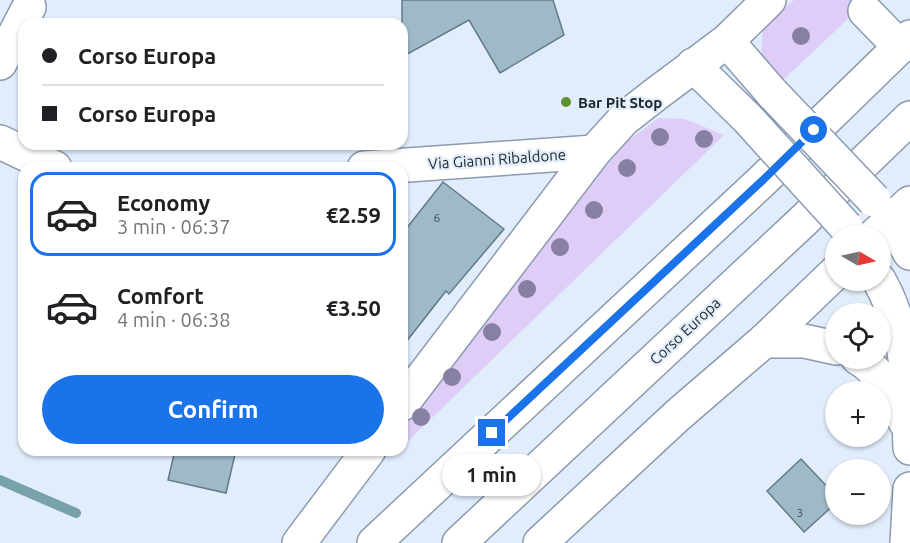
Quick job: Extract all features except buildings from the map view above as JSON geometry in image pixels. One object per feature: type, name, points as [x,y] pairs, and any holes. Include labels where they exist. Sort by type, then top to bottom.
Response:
[{"type":"main road","points":[[408,396],[594,152],[624,119],[727,41],[769,0]]},
{"type":"main road","points":[[24,18],[29,8]]},
{"type":"main road","points":[[374,543],[754,189],[905,42],[865,11]]},
{"type":"main road","points":[[0,63],[18,29]]},
{"type":"main road","points":[[727,41],[875,220]]},
{"type":"main road","points":[[693,66],[748,119],[875,220],[910,253]]},
{"type":"main road","name":"Corso Europa","points":[[459,543],[910,118]]},
{"type":"main road","points":[[0,120],[18,130]]},
{"type":"main road","points":[[0,142],[42,162]]},
{"type":"main road","points":[[56,150],[76,162]]},
{"type":"main road","name":"Via Gianni Ribaldone","points":[[408,165],[594,152]]},
{"type":"main road","points":[[540,543],[678,415],[764,341],[825,283]]},
{"type":"main road","points":[[885,291],[900,329],[907,372],[909,437]]},
{"type":"main road","points":[[764,341],[804,341],[825,346]]},
{"type":"main road","points":[[870,369],[882,380],[909,437]]},
{"type":"main road","points":[[299,543],[365,456]]},
{"type":"main road","points":[[909,542],[910,489]]},
{"type":"shaded area","points":[[794,0],[868,0],[781,82],[761,62],[763,24]]},
{"type":"shaded area","points":[[658,118],[685,119],[724,135],[408,441],[408,415],[624,144]]},
{"type":"waterway","points":[[0,480],[76,513]]},
{"type":"place","name":"Bar Pit Stop","points":[[566,102]]},
{"type":"route","points":[[492,433],[814,130]]}]
